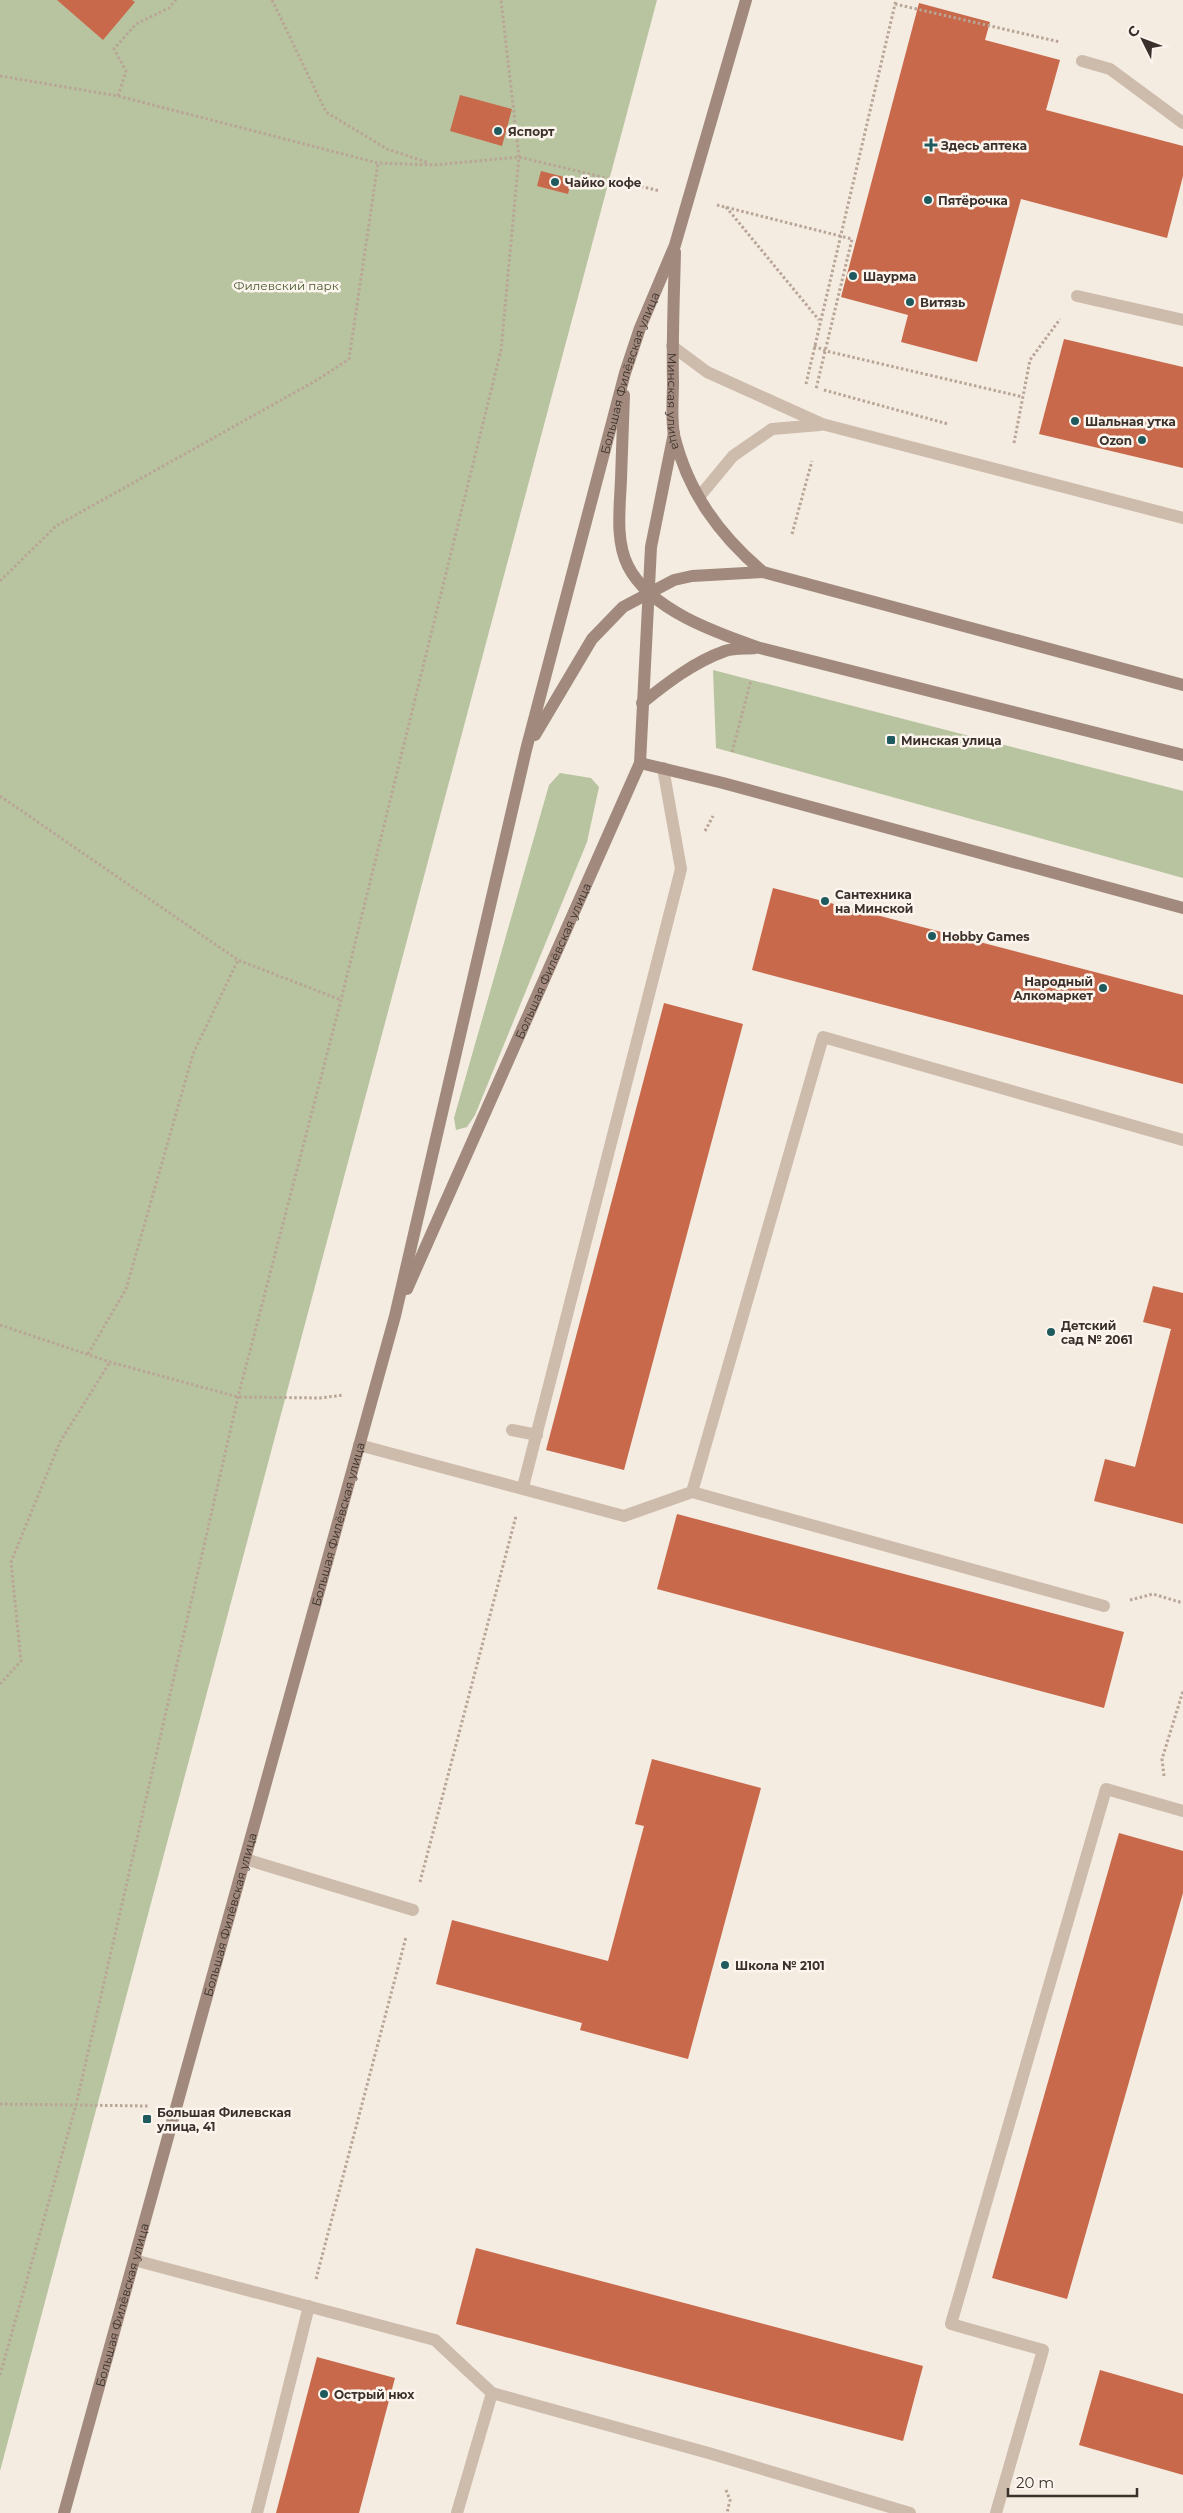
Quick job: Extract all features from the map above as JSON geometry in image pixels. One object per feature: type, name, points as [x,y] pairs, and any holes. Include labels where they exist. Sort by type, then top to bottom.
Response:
[{"type":"street","name":"Большая Филёвская улица","points":[[64,2513],[395,1316],[526,750],[625,373],[640,328],[675,245],[746,0]]},
{"type":"street","name":"Минская улица","points":[[675,245],[672,346],[674,433],[688,477],[699,497],[729,542],[763,572],[1183,685]]},
{"type":"street","points":[[625,373],[619,508],[620,533],[622,549],[628,566],[649,592],[698,624],[760,648],[1183,755]]},
{"type":"street","name":"Большая Филёвская улица","points":[[395,1316],[640,763],[651,547],[674,433]]},
{"type":"street","name":"Большая Филёвская улица","points":[[526,750],[592,638],[623,607],[674,580],[692,576],[763,572]]},
{"type":"street","points":[[642,702],[681,674],[726,650],[760,648]]},
{"type":"street","points":[[640,763],[1183,908]]},
{"type":"lane","points":[[1082,61],[1110,69],[1183,123]]},
{"type":"lane","points":[[1077,296],[1183,320]]},
{"type":"lane","points":[[672,346],[707,372],[822,424],[1183,518]]},
{"type":"lane","points":[[699,497],[733,456],[772,429],[822,424]]},
{"type":"lane","points":[[524,1487],[681,870],[663,768]]},
{"type":"lane","points":[[692,1492],[823,1038],[1183,1140]]},
{"type":"lane","points":[[512,1430],[537,1435]]},
{"type":"lane","points":[[359,1445],[524,1487],[624,1516],[692,1492],[1104,1606]]},
{"type":"lane","points":[[996,2513],[1043,2350],[951,2324],[1106,1789],[1183,1811]]},
{"type":"lane","points":[[245,1859],[413,1910]]},
{"type":"lane","points":[[134,2260],[435,2340],[492,2393],[712,2454],[910,2513]]},
{"type":"lane","points":[[257,2513],[309,2306]]},
{"type":"lane","points":[[457,2513],[492,2393]]},
{"type":"path","points":[[118,96],[126,71],[114,49],[136,24],[169,8],[176,0]]},
{"type":"path","points":[[272,0],[326,112],[387,149],[434,165]]},
{"type":"path","points":[[0,2375],[76,2105],[238,1397],[341,1000],[501,350],[519,157],[501,0]]},
{"type":"path","points":[[951,425],[805,386],[839,236],[896,2],[1072,45],[1082,61]]},
{"type":"path","points":[[0,76],[118,96],[378,163],[434,165],[519,157],[852,240],[816,388],[822,424]]},
{"type":"path","points":[[0,581],[56,526],[317,380],[349,359],[378,163]]},
{"type":"path","points":[[726,208],[820,320]]},
{"type":"path","points":[[1008,473],[1030,360],[1077,296]]},
{"type":"path","points":[[814,346],[826,351],[1023,397]]},
{"type":"path","points":[[1009,440],[1019,443]]},
{"type":"path","points":[[792,534],[812,461]]},
{"type":"path","points":[[732,752],[751,680]]},
{"type":"path","points":[[0,796],[238,960],[341,1000]]},
{"type":"path","points":[[88,1354],[126,1289],[193,1054],[238,960]]},
{"type":"path","points":[[0,1325],[110,1362],[238,1397],[320,1398],[374,1390]]},
{"type":"path","points":[[0,1684],[21,1661],[11,1562],[60,1442],[110,1362]]},
{"type":"path","points":[[1104,1606],[1153,1594],[1183,1603]]},
{"type":"path","points":[[1168,1807],[1162,1759],[1183,1691]]},
{"type":"path","points":[[0,2104],[130,2104],[153,2106]]},
{"type":"green space","name":"Филевский парк","points":[[0,0],[657,0],[0,2471]]},
{"type":"green space","points":[[713,670],[1183,791],[1183,878],[716,748]]},
{"type":"green space","points":[[560,773],[591,778],[599,787],[587,842],[475,1115],[467,1127],[456,1130],[454,1118],[549,785]]},
{"type":"building","points":[[57,0],[132,0],[135,2],[103,40]]},
{"type":"building","points":[[919,3],[990,22],[985,40],[1060,60],[1046,110],[1183,146],[1183,176],[1167,238],[1021,199],[977,362],[901,342],[908,315],[841,297]]},
{"type":"building","points":[[460,95],[512,109],[502,146],[450,131]]},
{"type":"building","name":"Чайко кофе","points":[[541,171],[572,179],[568,194],[537,186]]},
{"type":"building","points":[[1064,339],[1183,367],[1183,468],[1039,434]]},
{"type":"building","points":[[773,888],[1183,995],[1183,1084],[752,970]]},
{"type":"building","points":[[664,1003],[743,1024],[624,1470],[546,1450]]},
{"type":"building","points":[[1153,1286],[1183,1293],[1183,1524],[1094,1501],[1105,1459],[1135,1467],[1171,1329],[1143,1322]]},
{"type":"building","points":[[677,1514],[1124,1632],[1104,1708],[657,1589]]},
{"type":"building","points":[[652,1759],[761,1788],[688,2059],[580,2030],[582,2023],[436,1984],[452,1920],[608,1961],[644,1826],[635,1824]]},
{"type":"building","points":[[1119,1833],[1183,1851],[1183,1893],[1067,2299],[992,2278]]},
{"type":"building","points":[[476,2248],[923,2366],[903,2441],[456,2324]]},
{"type":"building","points":[[317,2357],[395,2378],[359,2513],[276,2513]]},
{"type":"building","points":[[1100,2370],[1183,2394],[1183,2475],[1079,2445]]},
{"type":"place","name":"Яспорт","points":[[498,131]]},
{"type":"place","name":"Здесь аптека","points":[[931,145]]},
{"type":"place","name":"Чайко кофе","points":[[555,182]]},
{"type":"place","name":"Пятёрочка","points":[[928,200]]},
{"type":"place","name":"Шаурма","points":[[853,276]]},
{"type":"place","name":"Витязь","points":[[910,302]]},
{"type":"place","name":"Шальная утка","points":[[1075,421]]},
{"type":"place","name":"Ozon","points":[[1142,440]]},
{"type":"place","name":"Минская улица","points":[[891,740]]},
{"type":"place","name":"Сантехника на Минской","points":[[825,901]]},
{"type":"place","name":"Hobby Games","points":[[932,936]]},
{"type":"place","name":"Народный Алкомаркет","points":[[1103,988]]},
{"type":"place","name":"Детский сад № 2061","points":[[1051,1332]]},
{"type":"place","name":"Школа № 2101","points":[[725,1965]]},
{"type":"place","name":"Большая Филевская улица, 41","points":[[147,2119]]},
{"type":"place","name":"Острый нюх","points":[[324,2394]]}]
